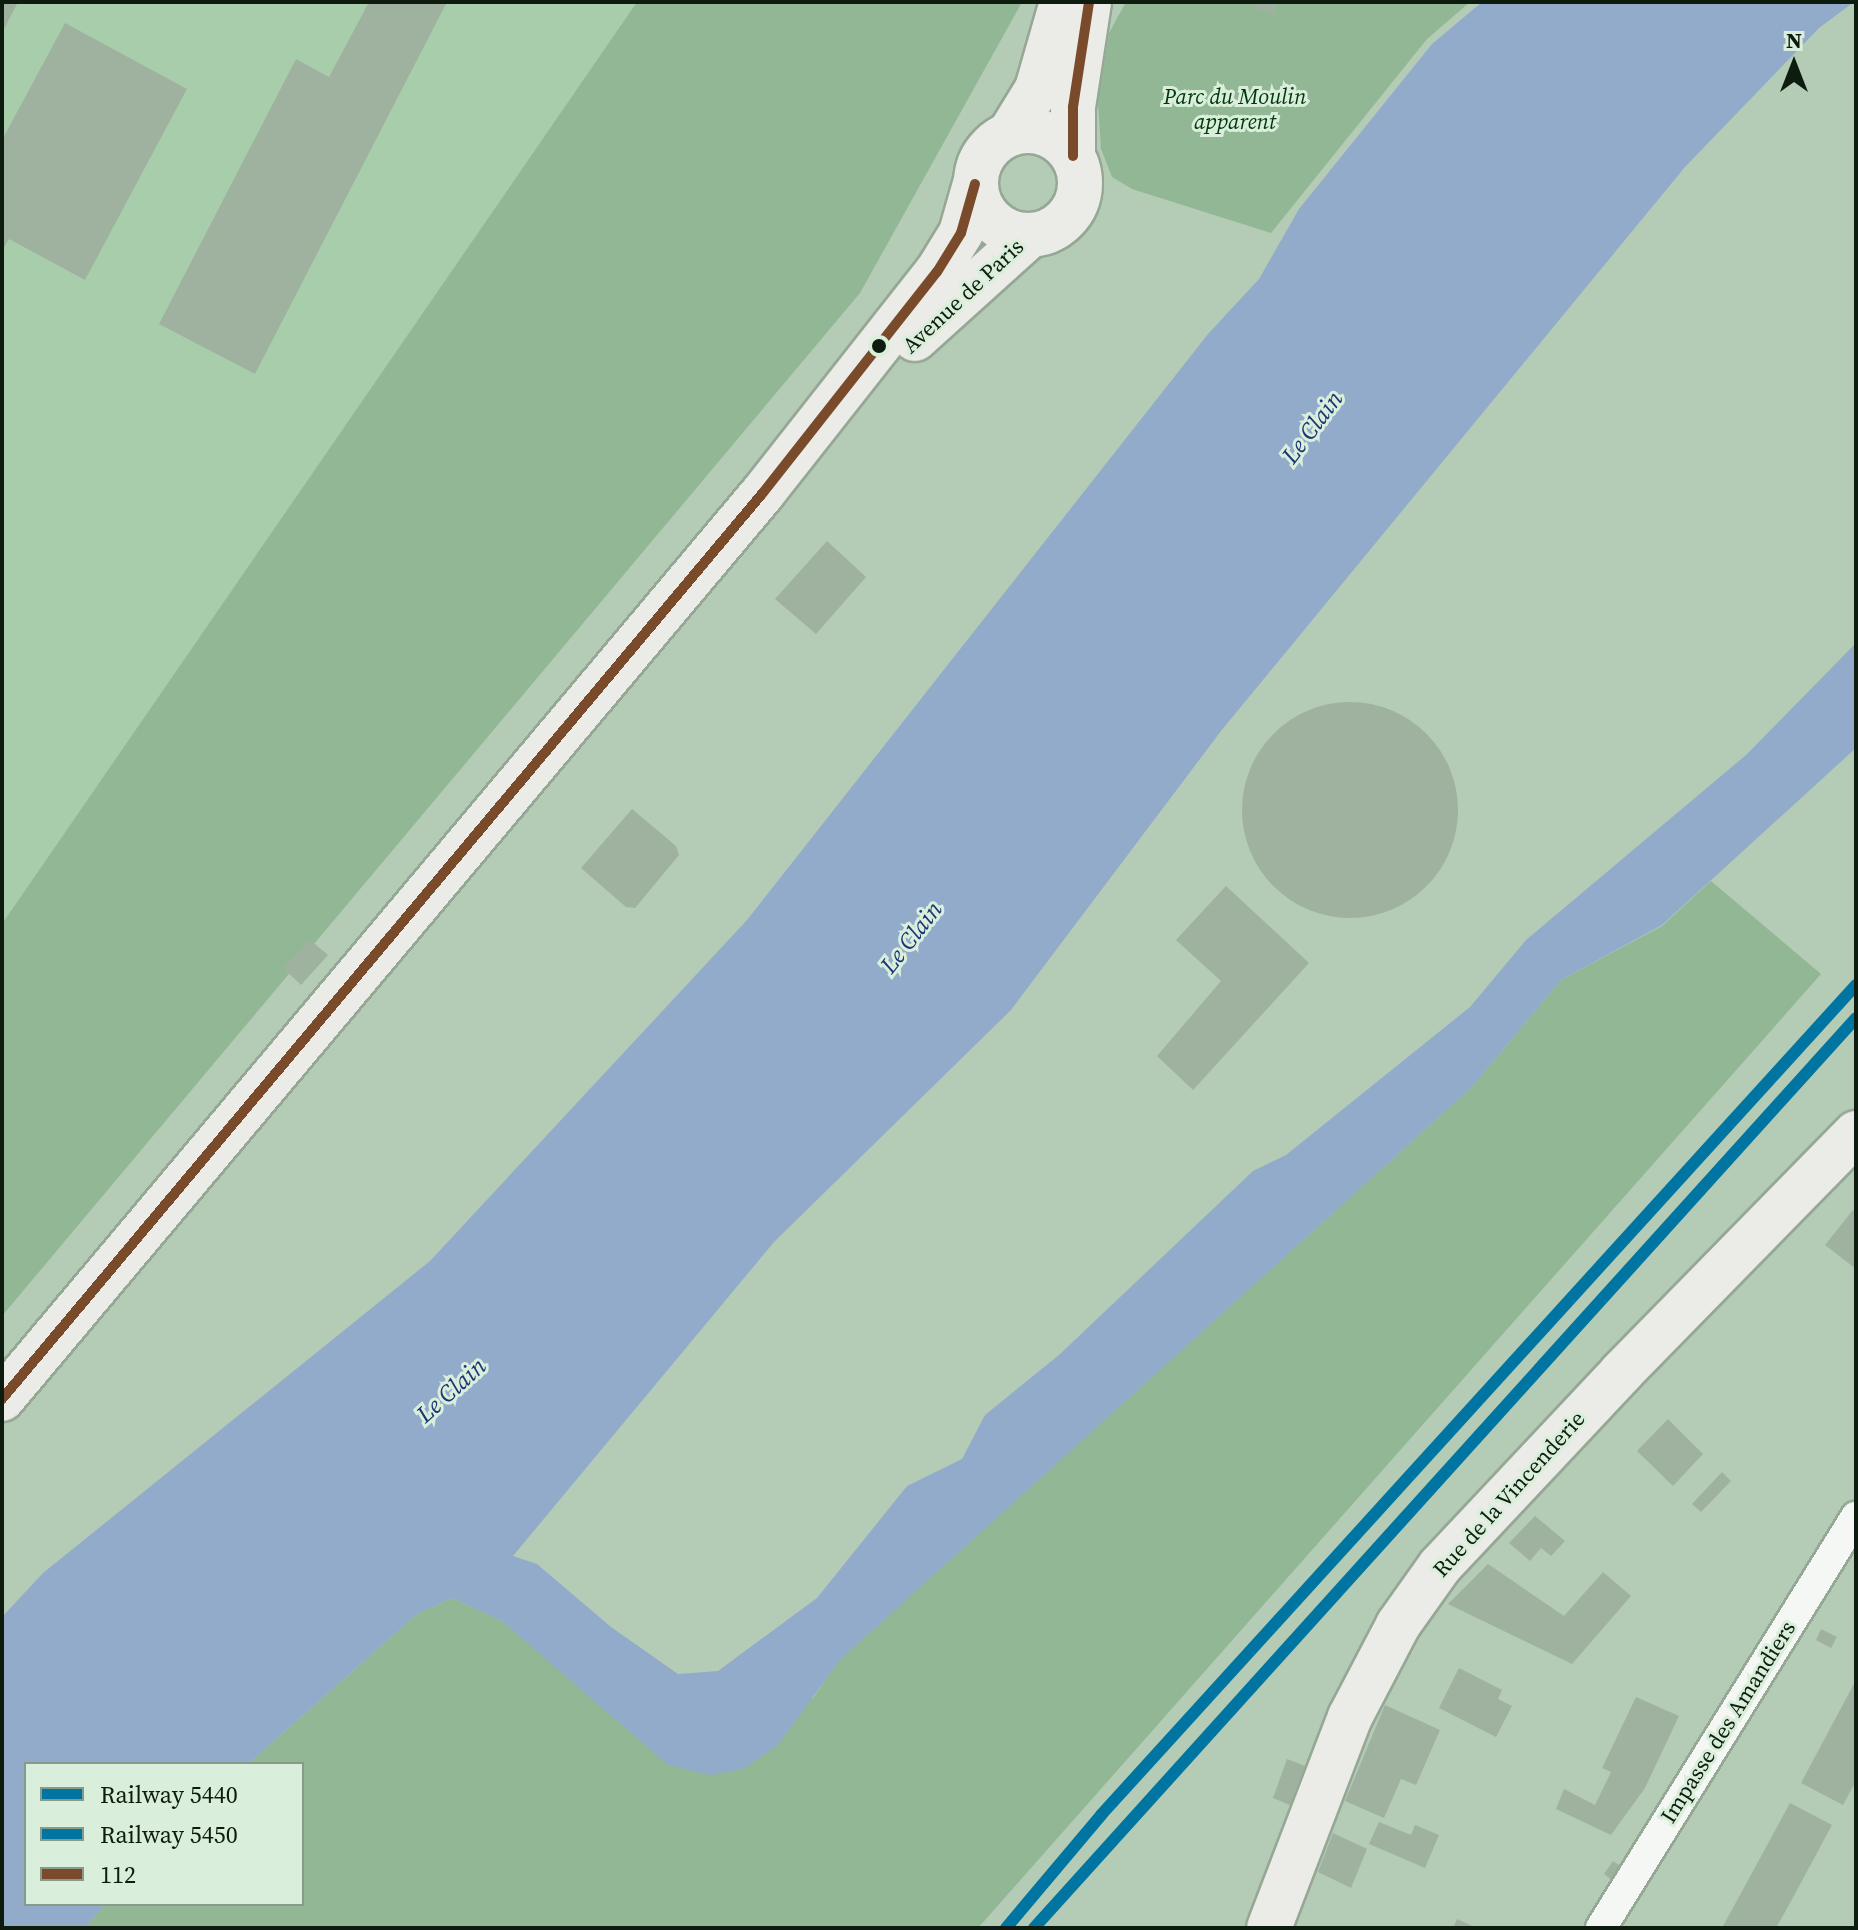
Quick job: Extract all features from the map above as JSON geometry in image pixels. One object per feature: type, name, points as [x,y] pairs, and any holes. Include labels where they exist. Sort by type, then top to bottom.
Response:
[{"type":"main road","points":[[1062,2],[1037,89],[1010,133],[986,150],[975,184],[978,200],[998,226],[1030,235],[1059,225],[1077,201],[1080,186],[1073,156],[1073,107],[1089,2]]},
{"type":"main road","points":[[1010,133],[1050,135],[1073,156]]},
{"type":"main road","name":"Avenue de Paris","points":[[2,1399],[762,494],[937,272],[961,233],[975,184]]},
{"type":"main road","name":"Avenue de Paris","points":[[762,494],[960,293],[1030,235]]},
{"type":"main road","name":"Rue de la Vincenderie","points":[[1269,1928],[1350,1717],[1398,1625],[1440,1566],[1856,1133]]},
{"type":"street","name":"Impasse des Amandiers","points":[[1601,1928],[1856,1517]]},
{"type":"shaded area","points":[[2,2],[637,2],[2,924]]},
{"type":"green space","points":[[637,2],[1022,2],[860,293],[2,1316],[2,924]]},
{"type":"green space","name":"Parc du Moulin apparent","points":[[1126,2],[1470,2],[1427,39],[1271,233],[1132,189],[1112,177],[1101,149],[1098,102],[1109,33]]},
{"type":"green space","points":[[1711,881],[1821,974],[978,1928],[84,1928],[104,1906],[304,1906],[304,1762],[250,1762],[417,1614],[452,1598],[502,1621],[597,1699],[813,1698],[839,1660],[1471,1088],[1561,980],[1662,926]]},
{"type":"water","name":"Le Clain","points":[[1482,2],[1854,2],[1819,28],[1685,167],[1221,731],[1011,1010],[774,1242],[513,1556],[537,1564],[611,1627],[678,1674],[718,1671],[817,1598],[907,1486],[962,1459],[985,1415],[1059,1355],[1253,1171],[1286,1155],[1470,1007],[1526,940],[1746,755],[1856,643],[1856,748],[1662,925],[1561,980],[1471,1088],[840,1660],[777,1746],[743,1769],[710,1775],[668,1765],[502,1621],[452,1598],[417,1614],[250,1762],[24,1762],[24,1906],[104,1906],[84,1928],[2,1928],[2,1617],[43,1573],[430,1261],[747,920],[1208,334],[1259,279],[1299,209],[1432,44]]},
{"type":"building","points":[[2,2],[18,2],[2,33]]},
{"type":"building","points":[[369,2],[447,2],[255,374],[159,324],[296,59],[329,77]]},
{"type":"building","points":[[1246,2],[1279,2],[1272,16]]},
{"type":"building","points":[[65,23],[187,89],[85,280],[9,239],[2,251],[2,140]]},
{"type":"building","points":[[827,541],[866,577],[816,634],[775,599]]},
{"type":"building","points":[[1350,702],[1391,710],[1410,720],[1426,734],[1440,750],[1450,769],[1458,810],[1450,851],[1440,870],[1426,886],[1410,900],[1391,910],[1350,918],[1309,910],[1290,900],[1274,886],[1260,870],[1250,851],[1242,810],[1250,769],[1260,750],[1274,734],[1290,720],[1309,710]]},
{"type":"building","points":[[632,809],[676,846],[679,855],[635,908],[626,907],[581,868]]},
{"type":"building","points":[[1226,886],[1309,963],[1193,1090],[1157,1056],[1221,981],[1176,940]]},
{"type":"building","points":[[310,940],[328,955],[301,985],[283,968]]},
{"type":"building","points":[[1853,1210],[1856,1213],[1856,1269],[1825,1245]]},
{"type":"building","points":[[1668,1419],[1703,1454],[1673,1486],[1637,1451]]},
{"type":"building","points":[[1722,1472],[1731,1481],[1701,1512],[1692,1504]]},
{"type":"building","points":[[1535,1516],[1565,1541],[1551,1556],[1541,1548],[1530,1561],[1509,1543]]},
{"type":"building","points":[[1488,1564],[1564,1616],[1603,1572],[1631,1596],[1572,1664],[1448,1604]]},
{"type":"building","points":[[1821,1629],[1837,1637],[1831,1648],[1816,1640]]},
{"type":"building","points":[[1459,1668],[1502,1690],[1498,1699],[1512,1706],[1496,1737],[1439,1708]]},
{"type":"building","points":[[1856,1680],[1856,1781],[1843,1805],[1801,1783]]},
{"type":"building","points":[[1636,1697],[1679,1716],[1645,1788],[1611,1835],[1556,1809],[1564,1789],[1595,1805],[1611,1772],[1602,1768]]},
{"type":"building","points":[[1385,1705],[1440,1730],[1416,1785],[1401,1779],[1384,1818],[1345,1801]]},
{"type":"building","points":[[1287,1759],[1305,1766],[1290,1805],[1273,1798]]},
{"type":"building","points":[[1790,1803],[1832,1825],[1790,1903],[1776,1928],[1722,1928]]},
{"type":"building","points":[[1379,1822],[1411,1835],[1415,1825],[1439,1835],[1425,1868],[1369,1844]]},
{"type":"building","points":[[1333,1833],[1367,1849],[1351,1888],[1318,1872]]},
{"type":"building","points":[[1613,1861],[1622,1867],[1613,1881],[1604,1874]]},
{"type":"building","points":[[1457,1919],[1470,1925],[1477,1928],[1453,1928]]},
{"type":"rail line","name":"5440","points":[[1006,1928],[1101,1815],[1856,985]]},
{"type":"rail line","name":"5450","points":[[1034,1928],[1856,1018]]},
{"type":"transit line","name":"112","points":[[1073,156],[1073,107],[1089,2]]},
{"type":"transit line","name":"112","points":[[2,1399],[762,494],[937,272],[961,233],[975,184]]}]
